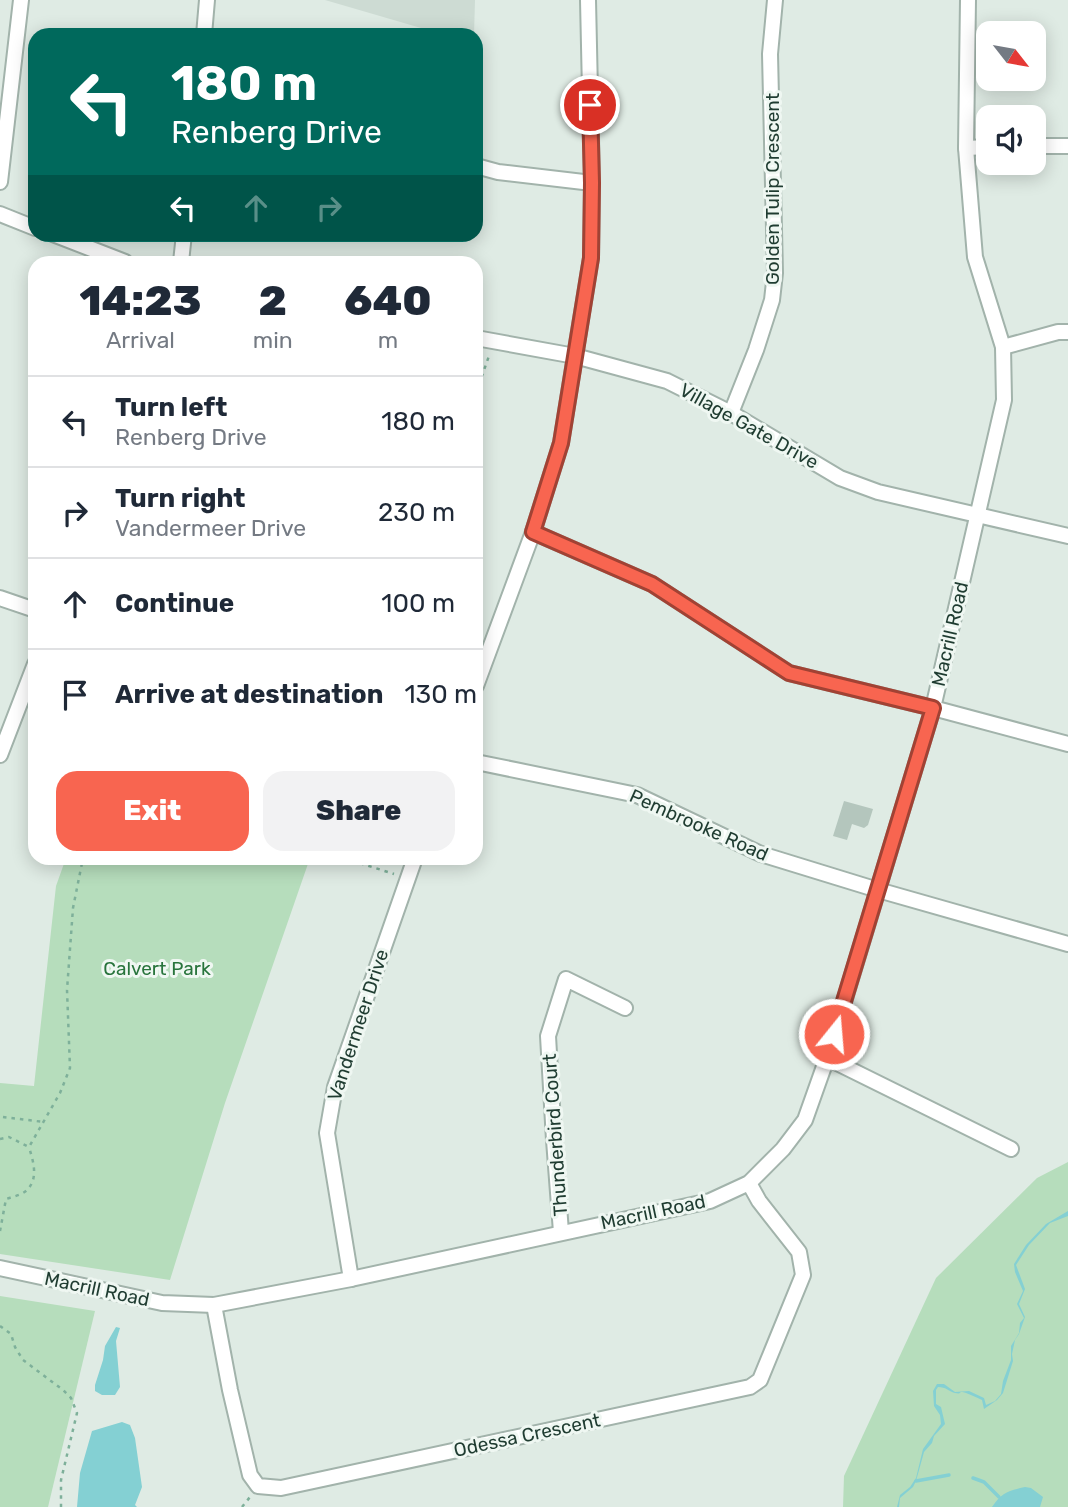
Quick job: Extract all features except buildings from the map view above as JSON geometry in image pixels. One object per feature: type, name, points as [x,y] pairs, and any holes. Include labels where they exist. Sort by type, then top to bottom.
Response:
[{"type":"street","points":[[0,182],[21,0]]},
{"type":"street","points":[[205,28],[207,0]]},
{"type":"street","points":[[483,666],[533,532],[561,443],[591,258],[588,0]]},
{"type":"street","name":"Golden Tulip Crescent","points":[[731,413],[772,300],[775,273],[771,54],[775,0]]},
{"type":"street","name":"Macrill Road","points":[[0,1268],[162,1303],[214,1305],[351,1279],[710,1201],[749,1183],[783,1149],[805,1120],[827,1058],[933,708],[1004,400],[1003,347],[975,257],[966,148],[968,0]]},
{"type":"street","points":[[1046,146],[1068,146]]},
{"type":"street","points":[[966,148],[976,148]]},
{"type":"street","points":[[483,168],[592,183]]},
{"type":"street","points":[[0,214],[28,225]]},
{"type":"street","points":[[74,242],[110,256]]},
{"type":"street","points":[[1003,347],[1058,332],[1068,332]]},
{"type":"street","name":"Village Gate Drive","points":[[483,339],[575,356],[667,381],[731,413],[840,478],[878,492],[1068,536]]},
{"type":"street","points":[[533,532],[652,584],[789,673],[1068,744]]},
{"type":"street","points":[[0,598],[28,608]]},
{"type":"street","points":[[0,755],[28,682]]},
{"type":"street","name":"Pembrooke Road","points":[[483,763],[637,795],[761,854],[1068,944]]},
{"type":"street","name":"Vandermeer Drive","points":[[351,1279],[327,1133],[335,1087],[412,865]]},
{"type":"street","name":"Thunderbird Court","points":[[561,1232],[548,1036],[566,979],[625,1008]]},
{"type":"street","points":[[827,1058],[1011,1149]]},
{"type":"street","name":"Odessa Crescent","points":[[214,1305],[250,1475],[258,1486],[281,1488],[750,1387],[760,1380],[803,1275],[799,1252],[759,1201],[749,1183]]},
{"type":"path","points":[[483,373],[494,341]]},
{"type":"path","points":[[29,1147],[60,1093],[70,1068],[67,990],[73,908],[82,865]]},
{"type":"path","points":[[366,865],[407,878]]},
{"type":"path","points":[[3,1117],[44,1122]]},
{"type":"path","points":[[0,1139],[9,1137],[29,1147],[35,1165],[34,1179],[26,1192],[6,1199],[0,1231]]},
{"type":"path","points":[[0,1326],[11,1334],[23,1360],[71,1398],[77,1413],[61,1480],[61,1507]]},
{"type":"shaded area","points":[[325,0],[475,0],[474,28],[421,28]]},
{"type":"green space","name":"Calvert Park","points":[[64,865],[308,865],[225,1103],[170,1280],[0,1254],[0,1083],[34,1086],[56,886]]},
{"type":"green space","points":[[1068,1162],[1068,1507],[843,1507],[844,1476],[936,1278],[1037,1178]]},
{"type":"green space","points":[[0,1296],[95,1311],[48,1507],[0,1507]]},
{"type":"water","points":[[1068,1211],[1068,1216],[1050,1223],[1029,1245],[1016,1265],[1025,1289],[1019,1304],[1025,1317],[1015,1340],[1013,1361],[1003,1393],[984,1409],[982,1400],[966,1393],[955,1393],[938,1387],[936,1404],[941,1407],[945,1424],[924,1452],[916,1481],[900,1498],[897,1507],[900,1495],[916,1478],[923,1449],[941,1424],[940,1415],[934,1406],[933,1391],[937,1384],[944,1384],[955,1392],[969,1391],[984,1398],[986,1405],[1001,1394],[1011,1360],[1011,1346],[1024,1318],[1017,1304],[1023,1291],[1014,1264],[1026,1245],[1046,1224]]},
{"type":"water","points":[[116,1327],[120,1328],[116,1341],[120,1387],[115,1395],[102,1395],[95,1391],[95,1385],[105,1346]]},
{"type":"water","points":[[122,1422],[130,1425],[135,1438],[142,1487],[135,1505],[137,1507],[77,1507],[80,1473],[92,1431]]},
{"type":"water","points":[[1025,1487],[1043,1497],[1040,1507],[992,1507],[1006,1493]]},
{"type":"waterway","points":[[916,1481],[949,1475]]},
{"type":"waterway","points":[[973,1478],[984,1482],[999,1497]]},
{"type":"route","points":[[590,105],[591,258],[561,443],[533,532],[652,584],[789,673],[933,708],[834,1034]]}]
